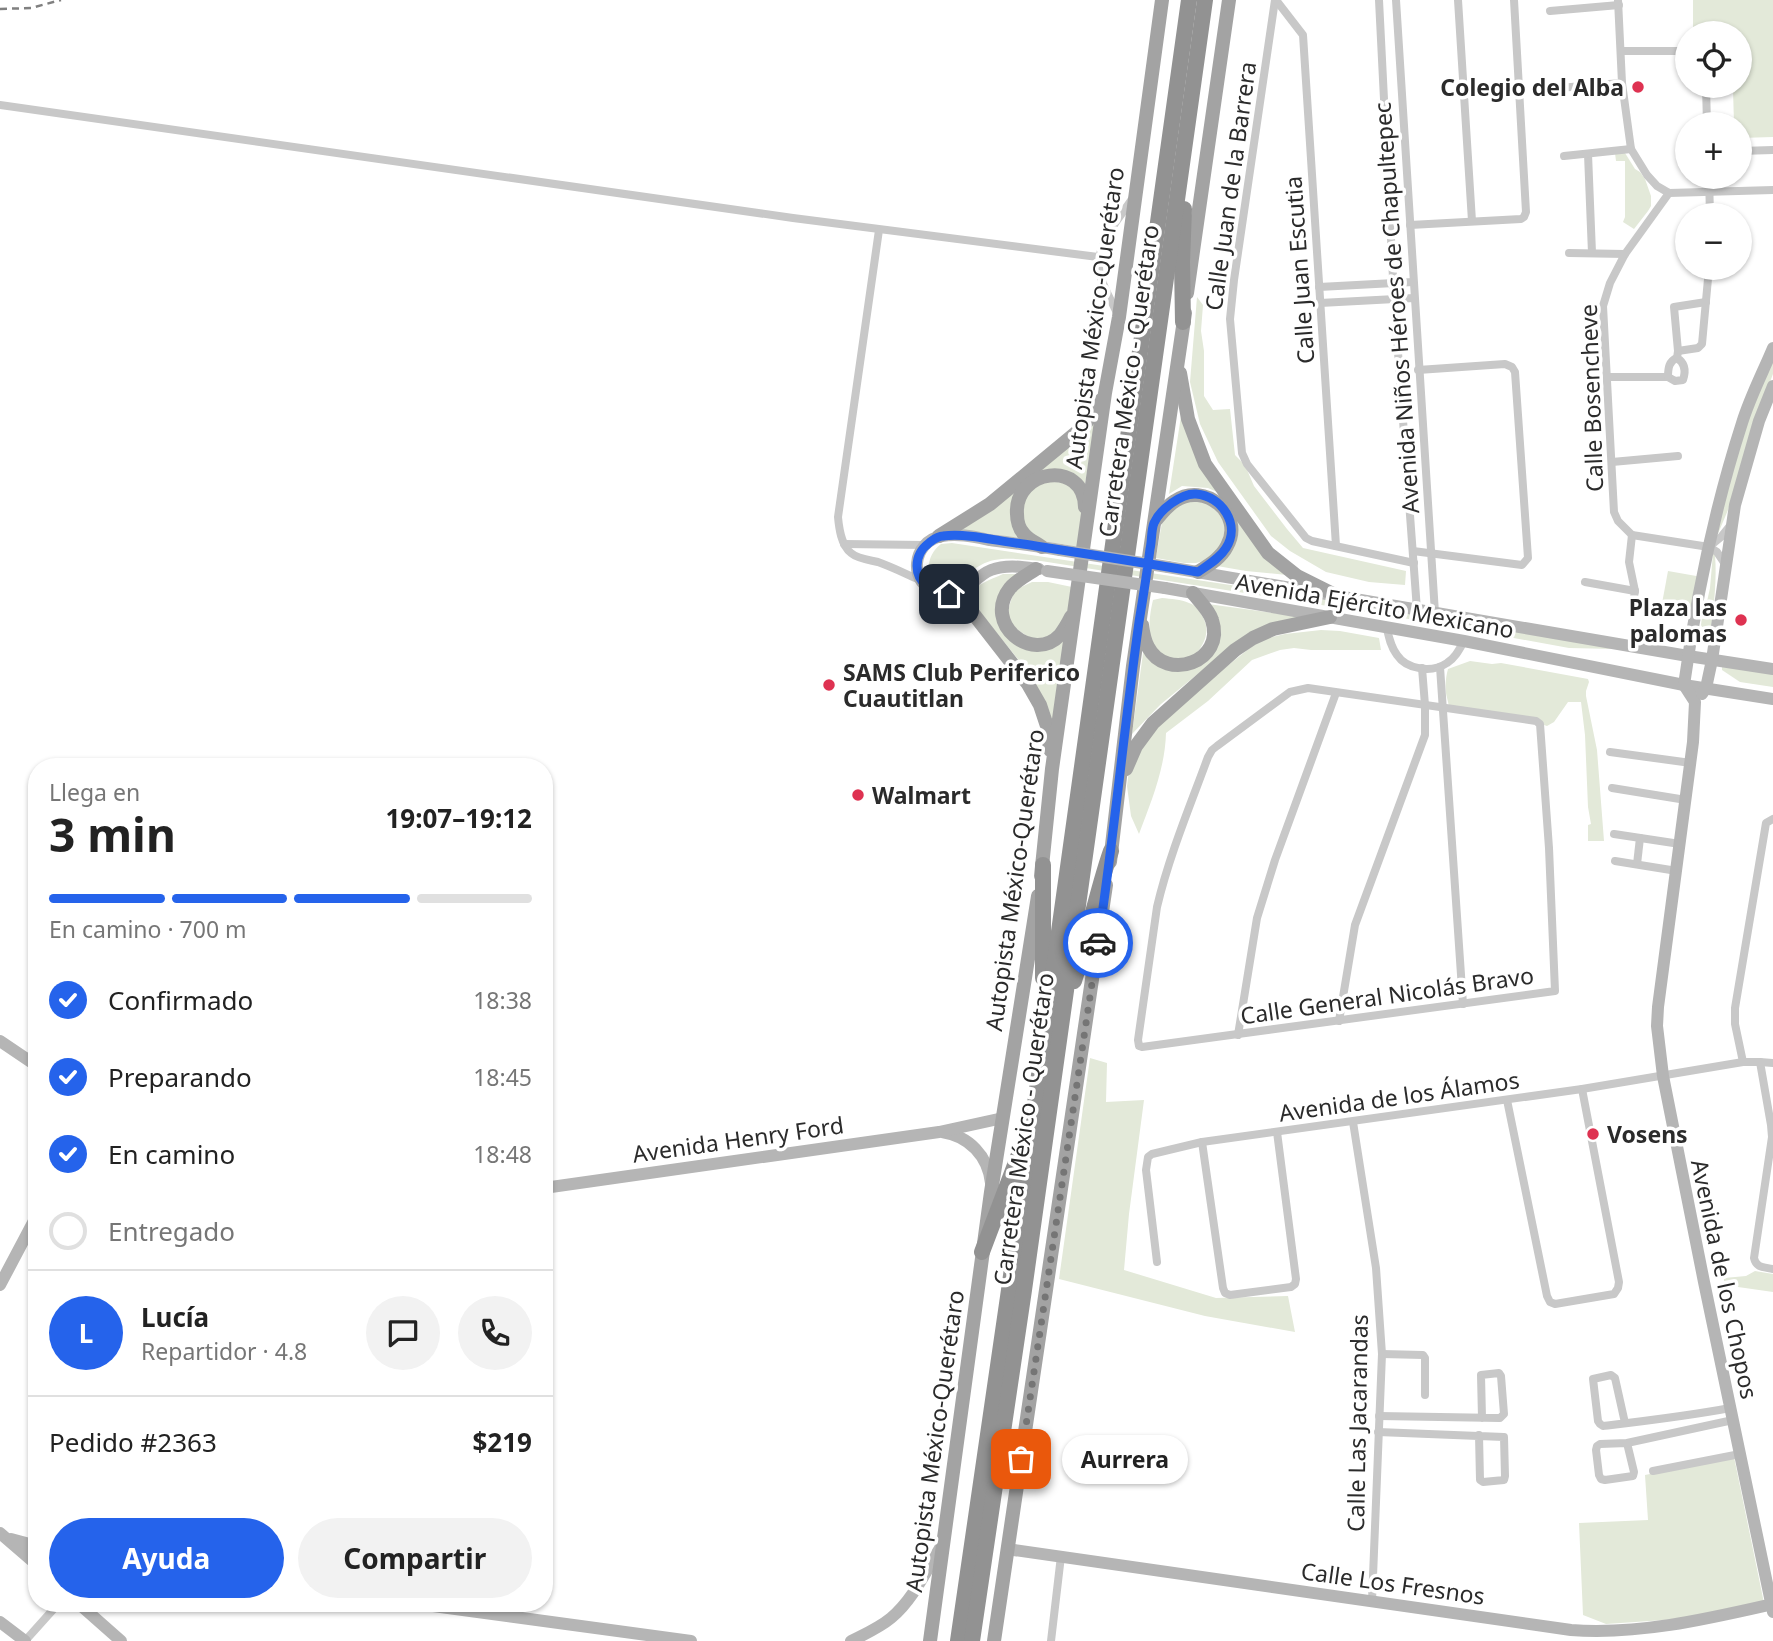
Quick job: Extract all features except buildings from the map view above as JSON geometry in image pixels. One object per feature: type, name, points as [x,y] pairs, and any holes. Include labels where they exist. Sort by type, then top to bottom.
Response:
[{"type":"highway","name":"Carretera México - Querétaro","points":[[972,1641],[1189,0]]},
{"type":"highway","name":"Carretera México - Querétaro","points":[[958,1641],[1032,1120],[1054,1016],[1205,0]]},
{"type":"highway","points":[[1183,322],[1186,125]]},
{"type":"highway","points":[[1054,1016],[1084,949],[1111,851]]},
{"type":"highway","points":[[1043,865],[1043,978],[1054,1016]]},
{"type":"highway","points":[[982,1252],[1032,1120]]},
{"type":"main road","name":"Autopista México-Querétaro","points":[[930,1641],[982,1252],[1043,865],[1052,769],[1105,393],[1119,317],[1162,0]]},
{"type":"main road","points":[[994,1641],[1111,851],[1140,618],[1229,0]]},
{"type":"main road","points":[[1178,361],[1188,419],[1205,464],[1268,553],[1297,576],[1337,596]]},
{"type":"main road","points":[[939,536],[990,504],[1082,429],[1105,393]]},
{"type":"main road","points":[[1042,547],[1023,534],[1017,521],[1018,500],[1033,481],[1055,475],[1064,476],[1077,484],[1085,498],[1086,529]]},
{"type":"main road","points":[[1154,522],[1176,499],[1195,494],[1213,499],[1221,505],[1230,521],[1230,540],[1226,549],[1198,572]]},
{"type":"main road","points":[[1041,570],[1016,581],[1008,591],[1002,607],[1007,630],[1025,642],[1037,645],[1049,643],[1059,636],[1074,613]]},
{"type":"main road","points":[[1140,618],[1147,645],[1158,659],[1181,665],[1199,661],[1209,649],[1214,634],[1212,618],[1193,593]]},
{"type":"main road","points":[[958,594],[1028,684],[1040,705],[1047,726],[1052,769]]},
{"type":"main road","points":[[1117,801],[1126,768],[1136,746],[1153,723],[1235,650],[1273,629],[1330,618]]},
{"type":"street","name":"Calle Juan Escutia","points":[[1276,0],[1303,35],[1336,547]]},
{"type":"street","name":"Calle Juan de la Barrera","points":[[1276,0],[1230,319],[1242,453],[1247,464],[1301,533],[1312,541],[1414,563]]},
{"type":"street","name":"Avenida Niños Héroes de Chapultepec","points":[[1379,0],[1394,283],[1417,610]]},
{"type":"street","name":"Avenida Niños Héroes de Chapultepec","points":[[1396,0],[1435,613]]},
{"type":"street","points":[[1458,0],[1472,222]]},
{"type":"street","points":[[1410,225],[1524,217],[1526,212],[1514,0]]},
{"type":"street","points":[[1550,11],[1618,3],[1622,83],[1630,149],[1657,186],[1669,193],[1773,190]]},
{"type":"street","points":[[1622,51],[1675,51]]},
{"type":"street","points":[[1382,58],[1400,57]]},
{"type":"street","points":[[1383,75],[1401,74]]},
{"type":"street","points":[[1558,88],[1622,83]]},
{"type":"street","points":[[0,105],[879,230],[1098,257]]},
{"type":"street","points":[[1564,156],[1630,149]]},
{"type":"street","points":[[1752,151],[1773,150]]},
{"type":"street","points":[[1588,154],[1592,253]]},
{"type":"street","points":[[1709,189],[1709,203]]},
{"type":"street","name":"Calle Bosencheve","points":[[1632,535],[1618,521],[1614,512],[1603,306],[1610,283],[1625,254],[1669,193]]},
{"type":"street","points":[[1119,317],[1100,276],[1098,257],[1103,242],[1136,194]]},
{"type":"street","points":[[879,230],[838,517],[839,530],[844,544],[854,555],[920,580],[937,593],[958,594]]},
{"type":"street","points":[[1569,253],[1625,254]]},
{"type":"street","points":[[1668,377],[1670,364],[1678,354],[1698,348],[1702,344],[1707,280]]},
{"type":"street","points":[[1319,287],[1413,282]]},
{"type":"street","points":[[1320,303],[1414,298]]},
{"type":"street","points":[[1606,377],[1668,377],[1675,381],[1683,380],[1685,370],[1678,354],[1674,307],[1706,302]]},
{"type":"street","points":[[1773,348],[1742,420],[1709,547],[1684,685],[1695,702],[1706,688],[1712,660],[1735,505],[1759,421],[1773,386]]},
{"type":"street","points":[[1413,551],[1522,565],[1528,558],[1515,372],[1505,364],[1418,370]]},
{"type":"street","points":[[1405,426],[1422,425]]},
{"type":"street","points":[[1612,462],[1678,456]]},
{"type":"street","points":[[1709,547],[1732,524]]},
{"type":"street","points":[[1632,610],[1635,591],[1629,562],[1632,535],[1709,547],[1717,552],[1725,564]]},
{"type":"street","points":[[920,580],[917,557],[925,545],[939,536]]},
{"type":"street","name":"Avenida Ejército Mexicano","points":[[939,536],[961,536],[1168,567],[1773,669]]},
{"type":"street","points":[[844,544],[925,545]]},
{"type":"street","name":"Avenida Ejército Mexicano","points":[[958,594],[988,572],[1009,567],[1041,570],[1165,588],[1684,685],[1773,699]]},
{"type":"street","points":[[1585,582],[1635,591]]},
{"type":"street","points":[[1387,629],[1390,641],[1401,660],[1416,668],[1440,667],[1452,659],[1464,642]]},
{"type":"street","points":[[1440,667],[1463,1004]]},
{"type":"street","points":[[1339,1021],[1355,925],[1425,735],[1422,668]]},
{"type":"street","name":"Calle General Nicolás Bravo","points":[[1308,688],[1443,708],[1536,721],[1540,724],[1555,991],[1139,1046],[1151,945],[1161,892],[1186,816],[1212,750],[1290,692],[1308,688]]},
{"type":"street","points":[[1238,1035],[1256,918],[1336,693]]},
{"type":"street","name":"Avenida de los Chopos","points":[[1695,702],[1691,763],[1657,1026],[1663,1076],[1772,1607]]},
{"type":"street","points":[[1610,752],[1691,763]]},
{"type":"street","points":[[1612,788],[1686,800]]},
{"type":"street","points":[[1743,1062],[1735,1024],[1735,1008],[1766,823],[1773,819]]},
{"type":"street","points":[[1614,834],[1680,844]]},
{"type":"street","points":[[1637,864],[1640,838]]},
{"type":"street","points":[[1615,861],[1677,870]]},
{"type":"street","points":[[0,1041],[28,1060]]},
{"type":"street","points":[[1663,1076],[1743,1062],[1773,1063]]},
{"type":"street","points":[[1760,1062],[1772,1137],[1754,1258],[1758,1266],[1773,1269]]},
{"type":"street","name":"Avenida de los Álamos","points":[[1157,1262],[1146,1170],[1146,1163],[1152,1154],[1202,1142],[1663,1076]]},
{"type":"street","points":[[1507,1100],[1547,1296],[1550,1302],[1555,1304],[1614,1294],[1619,1282],[1581,1089]]},
{"type":"street","name":"Avenida Henry Ford","points":[[553,1187],[939,1132],[1003,1118]]},
{"type":"street","name":"Calle Las Jacarandas","points":[[1353,1122],[1376,1268],[1382,1354],[1372,1601]]},
{"type":"street","name":"Avenida Henry Ford","points":[[939,1132],[962,1138],[976,1148],[988,1168],[991,1192]]},
{"type":"street","points":[[1202,1142],[1225,1293],[1230,1295],[1291,1287],[1296,1279],[1277,1132]]},
{"type":"street","points":[[0,1285],[28,1232]]},
{"type":"street","points":[[1382,1354],[1423,1355],[1425,1395]]},
{"type":"street","points":[[1379,1416],[1482,1418],[1500,1418],[1504,1414],[1499,1373],[1481,1374],[1482,1418]]},
{"type":"street","points":[[1625,1423],[1613,1376],[1593,1379],[1600,1424],[1603,1426],[1731,1414]]},
{"type":"street","points":[[1627,1443],[1633,1476],[1601,1479],[1597,1446],[1600,1444],[1627,1443],[1731,1414]]},
{"type":"street","points":[[1378,1432],[1479,1435],[1504,1437],[1504,1480],[1480,1480],[1479,1435]]},
{"type":"street","points":[[1653,1471],[1740,1454]]},
{"type":"street","points":[[2,1533],[28,1543]]},
{"type":"street","points":[[2,1533],[28,1558]]},
{"type":"street","points":[[852,1641],[892,1617],[909,1599],[944,1541]]},
{"type":"street","name":"Calle Los Fresnos","points":[[1007,1549],[1571,1630],[1599,1632],[1679,1624],[1772,1607]]},
{"type":"street","points":[[1051,1641],[1061,1556]]},
{"type":"street","points":[[0,1622],[25,1641],[51,1612]]},
{"type":"street","points":[[88,1612],[121,1641]]},
{"type":"street","points":[[477,1612],[691,1641]]},
{"type":"green space","points":[[1693,0],[1773,0],[1773,137],[1752,138],[1752,112],[1734,112],[1733,98],[1752,98],[1752,21],[1693,21]]},
{"type":"green space","points":[[1615,153],[1625,153],[1645,179],[1651,196],[1651,206],[1634,229],[1623,222],[1625,161],[1616,161]]},
{"type":"green space","points":[[1197,297],[1203,305],[1201,331],[1204,396],[1213,410],[1230,409],[1235,455],[1245,465],[1254,486],[1303,548],[1406,571],[1405,585],[1369,582],[1326,572],[1290,551],[1271,536],[1218,462],[1200,424],[1190,382]]},
{"type":"green space","points":[[1773,358],[1773,374],[1717,536],[1716,525],[1741,438]]},
{"type":"green space","points":[[1181,416],[1202,467],[1297,576],[1217,566],[1232,550],[1238,529],[1217,492],[1208,488],[1182,486],[1169,494]]},
{"type":"green space","points":[[1096,417],[1085,484],[1078,478],[1022,486],[1020,538],[961,530]]},
{"type":"green space","points":[[1045,479],[1072,485],[1083,502],[1079,547],[1034,537],[1021,520],[1023,497]]},
{"type":"green space","points":[[1205,500],[1226,521],[1223,545],[1208,560],[1196,563],[1156,558],[1162,522],[1178,503]]},
{"type":"green space","points":[[952,543],[1402,611],[1615,649],[1569,648],[1392,616],[1041,561],[995,560],[981,565],[957,581],[940,582],[930,574],[929,562],[941,544]]},
{"type":"green space","points":[[1713,553],[1716,564],[1714,601],[1711,629],[1705,633],[1701,625],[1710,588]]},
{"type":"green space","points":[[1668,571],[1702,577],[1690,614],[1661,609]]},
{"type":"green space","points":[[1003,574],[1019,574],[1000,596],[1017,645],[1065,634],[1051,730],[1049,710],[1021,663],[968,597],[988,580]]},
{"type":"green space","points":[[1032,582],[1072,587],[1064,622],[1060,628],[1049,636],[1032,639],[1012,625],[1009,608],[1015,590]]},
{"type":"green space","points":[[1162,598],[1191,604],[1204,620],[1206,637],[1192,658],[1165,657],[1153,645],[1150,636],[1151,608],[1153,600]]},
{"type":"green space","points":[[1208,604],[1304,617],[1243,637],[1161,704],[1132,734],[1144,646],[1167,670],[1219,641],[1219,621]]},
{"type":"green space","points":[[1321,630],[1379,638],[1381,650],[1294,648],[1252,660],[1208,701],[1166,733],[1160,772],[1139,834],[1131,816],[1127,786],[1129,770],[1155,727],[1260,640]]},
{"type":"green space","points":[[1470,661],[1501,663],[1588,679],[1586,696],[1597,750],[1604,841],[1588,841],[1588,825],[1591,824],[1581,702],[1568,702],[1554,722],[1547,726],[1449,710],[1446,687],[1448,669]]},
{"type":"green space","points":[[1722,667],[1773,673],[1773,687],[1740,682],[1722,670]]},
{"type":"green space","points":[[1090,1058],[1107,1063],[1106,1102],[1144,1100],[1124,1270],[1216,1298],[1288,1296],[1295,1332],[1205,1316],[1059,1279]]},
{"type":"green space","points":[[1755,1271],[1773,1274],[1773,1292],[1724,1285],[1724,1278],[1746,1276]]},
{"type":"green space","points":[[1734,1457],[1764,1603],[1679,1619],[1606,1624],[1583,1615],[1579,1523],[1648,1520],[1645,1475]]},
{"type":"railway","points":[[0,9],[31,8],[61,0]]},
{"type":"way so far","points":[[1021,1459],[1098,943]]},
{"type":"place","name":"Colegio del Alba","points":[[1638,87]]},
{"type":"place","name":"Plaza las palomas","points":[[1741,620]]},
{"type":"place","name":"SAMS Club Periferico Cuautitlan","points":[[829,685]]},
{"type":"place","name":"Walmart","points":[[858,795]]},
{"type":"place","name":"Vosens","points":[[1593,1134]]},
{"type":"place","name":"Aurrera","points":[[1021,1459]]},
{"type":"route","points":[[949,594],[937,593],[929,588],[920,580],[917,571],[917,557],[925,545],[939,536],[961,536],[1042,547],[1114,559],[1141,563],[1168,567],[1198,572],[1226,549],[1231,529],[1227,513],[1213,499],[1195,494],[1176,499],[1154,522],[1151,546],[1147,570],[1133,666],[1098,943]]}]
